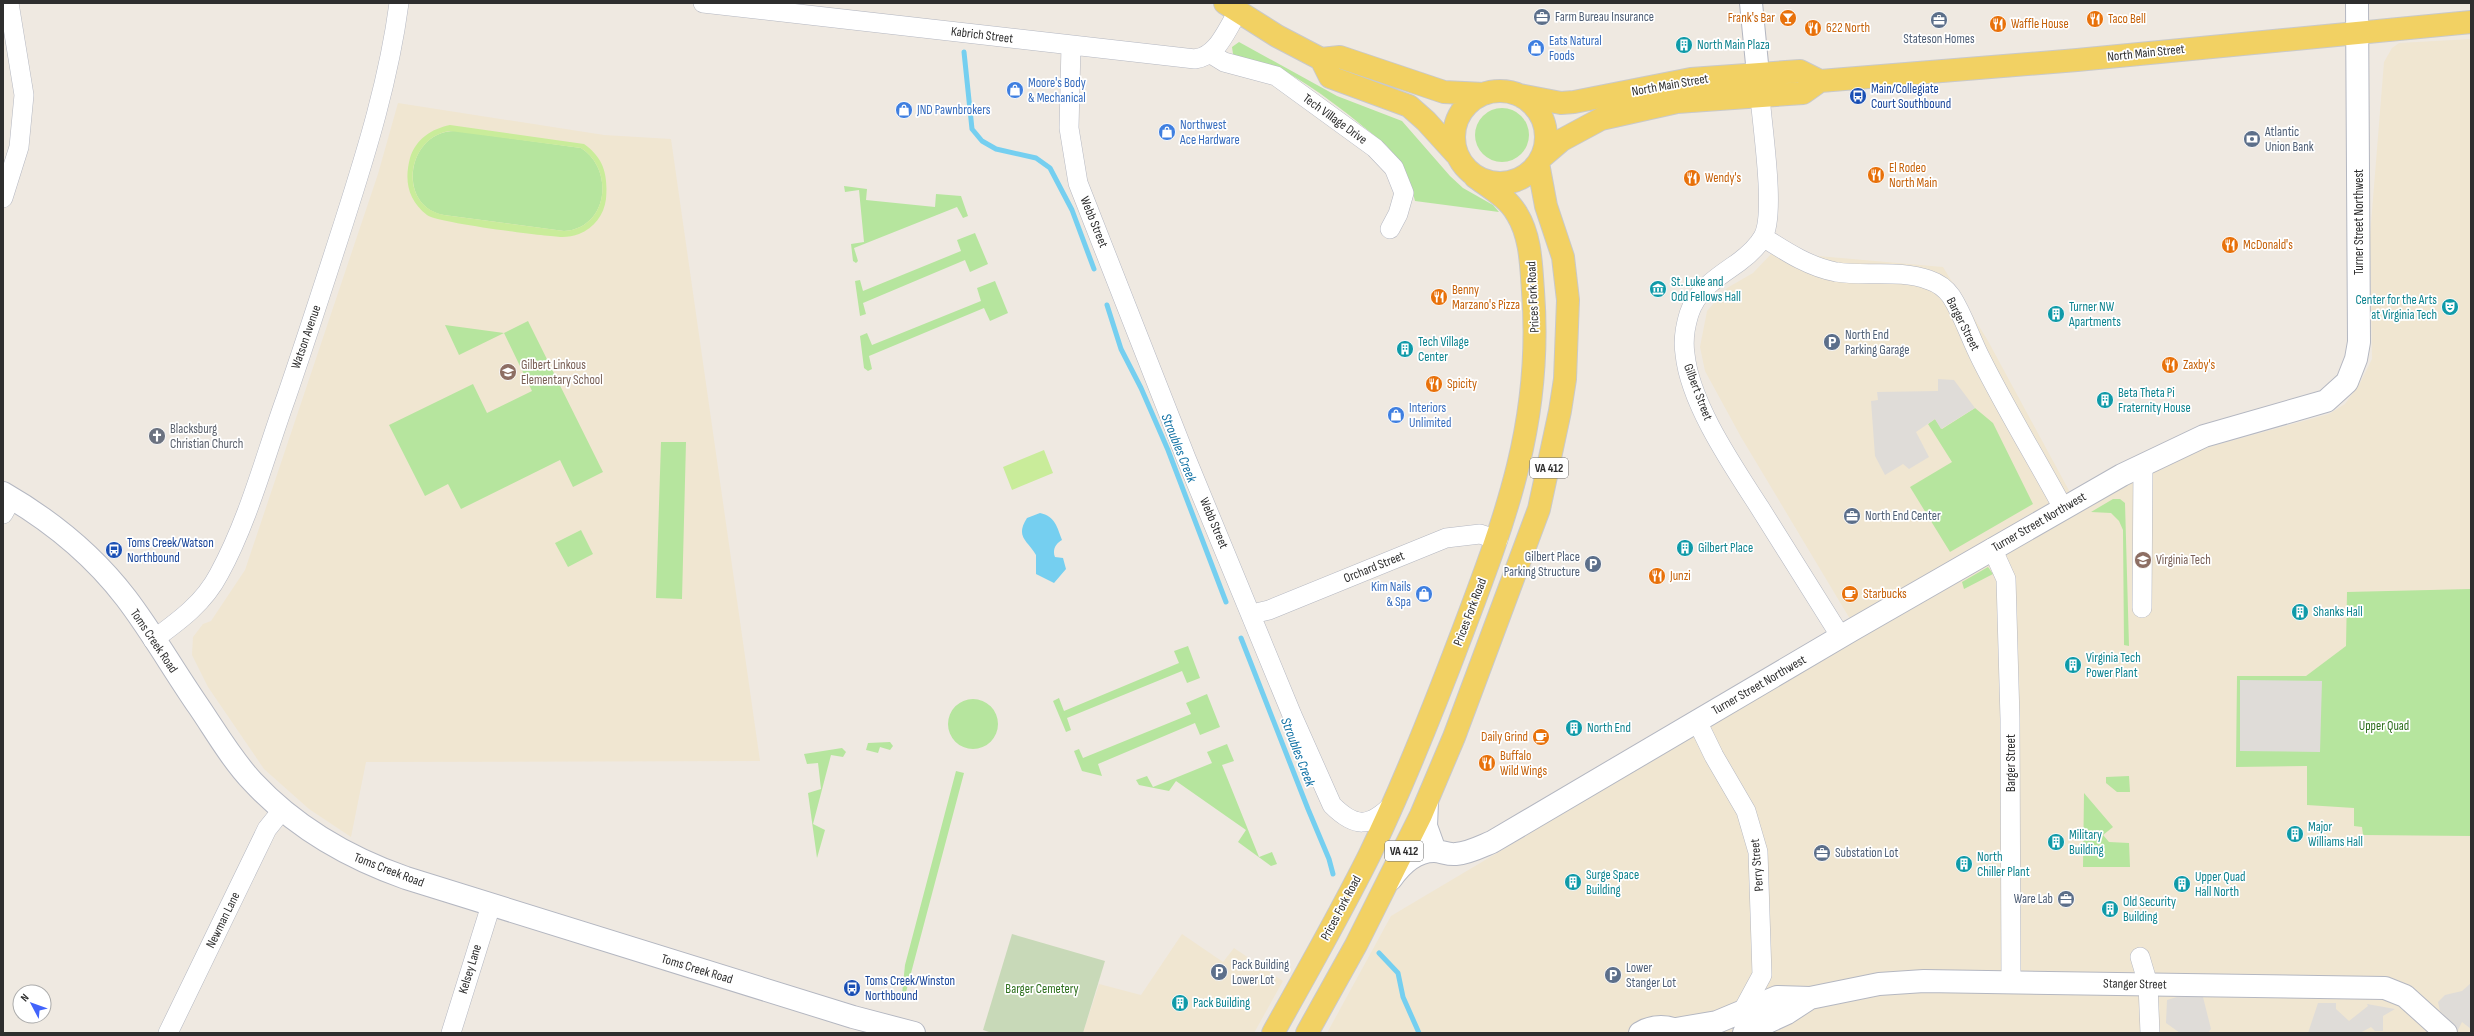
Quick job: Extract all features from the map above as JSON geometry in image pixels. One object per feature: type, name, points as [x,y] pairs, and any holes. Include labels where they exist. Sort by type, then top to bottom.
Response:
[{"type":"main road","points":[[1232,8],[1277,36],[1321,59],[1340,57],[1438,90],[1484,94],[1503,91],[1519,95],[1529,101],[1539,113],[1545,126],[1546,141],[1540,161],[1524,176],[1506,183],[1491,183],[1475,177],[1461,164],[1456,154],[1426,121],[1409,106],[1330,77],[1321,59]]},
{"type":"main road","name":"North Main Street","points":[[1519,95],[1561,103],[1574,102],[1691,79],[1800,71],[1820,81],[2471,22]]},
{"type":"main road","points":[[1723,99],[1752,83],[1758,74]]},
{"type":"main road","name":"North Main Street","points":[[1540,161],[1568,136],[1601,119],[1670,103],[1803,94],[1820,81]]},
{"type":"main road","points":[[1456,154],[1453,138],[1455,124],[1460,113],[1468,103],[1484,94]]},
{"type":"main road","name":"VA 412","points":[[1307,1033],[1388,884],[1427,802],[1454,737],[1524,555],[1539,509],[1560,411],[1565,379],[1568,316],[1563,256],[1546,206],[1540,161]]},
{"type":"main road","name":"Prices Fork Road","points":[[1273,1033],[1339,916],[1370,854],[1423,736],[1498,540],[1522,456],[1536,355],[1530,255],[1526,233],[1513,207],[1475,177]]},
{"type":"main road","points":[[1522,456],[1521,500],[1514,535],[1515,542],[1524,555]]},
{"type":"main road","points":[[1498,540],[1504,561],[1499,619]]},
{"type":"street","points":[[3,198],[19,147],[24,95],[9,3]]},
{"type":"street","name":"Watson Avenue","points":[[153,640],[191,611],[211,587],[219,574],[240,526],[291,383],[368,145],[391,57],[399,3]]},
{"type":"street","name":"Kabrich Street","points":[[703,3],[1195,59],[1211,54]]},
{"type":"street","points":[[1751,3],[1758,74]]},
{"type":"street","name":"Turner Street Northwest","points":[[1388,884],[1403,864],[1411,858],[1435,851],[1455,854],[1471,851],[1492,842],[1992,548],[2143,464],[2204,436],[2326,401],[2339,391],[2352,372],[2358,355],[2359,336],[2357,3]]},
{"type":"street","points":[[1211,54],[1232,8]]},
{"type":"street","name":"Webb Street","points":[[1071,46],[1069,128],[1078,183],[1186,458],[1252,614],[1292,715],[1332,805],[1343,816],[1356,823],[1366,838],[1370,854]]},
{"type":"street","name":"Tech Village Drive","points":[[1211,54],[1224,62],[1276,76],[1375,148],[1394,168],[1404,193],[1398,214],[1390,229]]},
{"type":"street","points":[[1760,96],[1768,195],[1766,226],[1763,237]]},
{"type":"street","name":"Barger Street","points":[[1763,237],[1797,257],[1822,269],[1837,272],[1875,272],[1915,277],[1936,283],[1950,296],[1970,333],[1980,358],[2063,508]]},
{"type":"street","name":"Gilbert Street","points":[[1763,237],[1740,261],[1708,284],[1696,299],[1689,313],[1684,339],[1685,355],[1690,377],[1704,413],[1729,460],[1841,636]]},
{"type":"street","points":[[2142,608],[2143,464]]},
{"type":"street","name":"Toms Creek Road","points":[[6,502],[58,529],[98,565],[127,599],[153,640],[241,767],[261,790],[315,834],[362,861],[398,875],[853,1016],[914,1033]]},
{"type":"street","name":"Orchard Street","points":[[1252,614],[1269,610],[1446,538],[1480,534],[1498,540]]},
{"type":"street","name":"Barger Street","points":[[1992,548],[2006,579],[2010,720],[2011,982]]},
{"type":"street","name":"Perry Street","points":[[1697,721],[1714,756],[1746,811],[1753,829],[1758,852],[1762,975]]},
{"type":"street","points":[[1427,802],[1426,826],[1435,851]]},
{"type":"street","points":[[1356,823],[1374,820],[1393,804]]},
{"type":"street","name":"Newman Lane","points":[[168,1033],[267,829],[283,809]]},
{"type":"street","name":"Kelsey Lane","points":[[451,1033],[491,905]]},
{"type":"street","points":[[2140,957],[2148,984],[2150,1033]]},
{"type":"street","points":[[1742,1012],[1762,975],[1777,997]]},
{"type":"street","name":"Stanger Street","points":[[1640,1033],[1654,1027],[1679,1031],[1701,1026],[1742,1012],[1777,997],[1810,998],[1896,983],[1924,981],[2385,988],[2405,996],[2446,1033]]},
{"type":"street","name":"Stanger Street","points":[[1744,1033],[1787,1013],[1810,998]]},
{"type":"shaded area","name":"Virginia Tech","points":[[2471,39],[2471,1033],[1327,1033],[1391,916],[1764,694],[1859,634],[1741,437],[1705,371],[1700,347],[1707,311],[1727,288],[1753,273],[1773,252],[1943,267],[1988,341],[2079,509],[2185,456],[2209,447],[2329,414],[2345,404],[2360,383],[2372,359],[2370,236],[2384,62],[2392,48],[2399,43]]},
{"type":"shaded area","name":"Gilbert Linkous Elementary School","points":[[398,103],[604,135],[671,139],[760,761],[366,762],[351,837],[309,809],[264,769],[208,687],[192,655],[193,637],[203,624],[211,621],[245,570],[378,174]]},
{"type":"shaded area","points":[[1938,379],[1954,380],[1975,408],[1941,429],[1935,419],[1916,432],[1929,457],[1909,469],[1903,464],[1885,475],[1875,456],[1871,401],[1878,400],[1877,392],[1938,391]]},
{"type":"shaded area","points":[[2240,680],[2322,681],[2320,752],[2240,751]]},
{"type":"shaded area","points":[[1182,934],[1223,962],[1234,948],[1283,981],[1254,1033],[1083,1033],[1099,984],[1141,995]]},
{"type":"shaded area","points":[[2471,983],[2471,1029],[2462,1022],[2458,1030],[2440,1011],[2438,1002],[2445,995],[2462,991]]},
{"type":"shaded area","points":[[2177,997],[2203,997],[2211,1029],[2208,1033],[2180,1033],[2166,1023],[2167,1000]]},
{"type":"shaded area","points":[[2318,1003],[2336,1003],[2336,1009],[2349,1021],[2368,1006],[2367,1004],[2395,1009],[2383,1016],[2383,1031],[2375,1031],[2371,1027],[2360,1033],[2308,1033]]},
{"type":"green space","points":[[1239,42],[1337,96],[1402,121],[1450,176],[1463,188],[1493,205],[1499,212],[1415,201],[1404,171],[1386,145],[1361,124],[1293,76],[1279,68],[1268,64],[1249,61],[1233,54],[1232,47]]},
{"type":"green space","points":[[1502,108],[1512,110],[1521,116],[1527,125],[1529,135],[1527,145],[1521,154],[1512,160],[1502,162],[1492,160],[1483,154],[1477,145],[1475,135],[1477,125],[1483,116],[1492,110]]},
{"type":"green space","points":[[450,125],[584,144],[596,155],[605,175],[606,199],[601,216],[594,225],[584,231],[569,237],[562,237],[513,232],[450,222],[427,215],[415,203],[409,190],[407,174],[408,166],[413,151],[420,140],[431,132]],"holes":[[[450,131],[581,148],[592,158],[599,170],[602,183],[602,197],[598,209],[590,220],[579,227],[564,231],[444,215],[429,209],[419,199],[414,186],[413,172],[416,158],[424,145],[435,136]]]},
{"type":"green space","points":[[457,131],[581,148],[592,158],[599,170],[602,183],[602,197],[598,209],[590,220],[579,227],[564,231],[444,215],[428,209],[418,198],[413,184],[413,169],[418,154],[427,142],[440,134]]},
{"type":"green space","points":[[844,186],[867,189],[866,200],[935,207],[936,194],[961,196],[968,216],[963,218],[957,207],[854,248],[858,261],[856,263],[853,261],[851,244],[864,242],[859,190],[845,192]]},
{"type":"green space","points":[[975,233],[988,264],[970,272],[965,260],[863,303],[866,314],[860,316],[855,281],[860,280],[863,291],[961,251],[957,240]]},
{"type":"green space","points":[[995,281],[1008,313],[990,321],[984,308],[869,356],[872,369],[868,371],[864,368],[860,336],[867,333],[872,345],[981,301],[977,288]]},
{"type":"green space","points":[[528,321],[603,472],[573,487],[560,460],[461,509],[448,484],[425,496],[389,425],[473,384],[487,413],[532,391],[504,333]]},
{"type":"green space","points":[[445,325],[504,333],[459,355]]},
{"type":"green space","points":[[1975,408],[1993,423],[2033,504],[1950,552],[1910,487],[1952,462],[1928,424],[1935,419],[1942,429]]},
{"type":"green space","points":[[661,442],[686,442],[682,599],[656,598]]},
{"type":"green space","points":[[1044,450],[1053,473],[1012,490],[1003,467]]},
{"type":"green space","points":[[2113,499],[2120,499],[2125,503],[2129,646],[2124,645],[2123,530],[2119,521],[2111,513],[2091,512]]},
{"type":"green space","points":[[581,530],[593,554],[568,567],[555,543]]},
{"type":"green space","points":[[1988,567],[1993,574],[1964,589],[1962,582]]},
{"type":"green space","name":"Upper Quad","points":[[2471,589],[2471,836],[2363,835],[2362,827],[2354,826],[2354,808],[2307,805],[2307,766],[2236,767],[2237,676],[2306,676],[2346,646],[2347,592]]},
{"type":"green space","points":[[1188,646],[1200,678],[1187,683],[1182,671],[1067,718],[1071,730],[1066,732],[1053,701],[1059,698],[1064,711],[1179,663],[1174,651]]},
{"type":"green space","points":[[1207,694],[1220,727],[1200,735],[1195,723],[1098,764],[1102,776],[1082,771],[1074,751],[1079,749],[1083,758],[1191,714],[1186,703]]},
{"type":"green space","points":[[973,699],[982,701],[993,710],[998,724],[996,733],[987,744],[973,749],[964,747],[953,738],[948,724],[950,715],[959,704]]},
{"type":"green space","points":[[890,742],[893,746],[890,750],[880,747],[878,753],[866,750],[868,743]]},
{"type":"green space","points":[[1227,744],[1234,761],[1222,765],[1259,857],[1272,852],[1277,864],[1271,866],[1238,842],[1246,830],[1176,781],[1169,791],[1139,785],[1136,780],[1147,776],[1153,787],[1212,763],[1207,752]]},
{"type":"green space","points":[[842,748],[846,752],[843,757],[831,755],[813,824],[825,830],[817,858],[808,793],[821,789],[818,763],[807,764],[804,754]]},
{"type":"green space","points":[[956,771],[964,773],[906,992],[902,994],[905,965]]},
{"type":"green space","points":[[2129,776],[2130,792],[2117,792],[2106,783],[2106,777]]},
{"type":"green space","points":[[2084,793],[2113,827],[2103,835],[2109,842],[2129,843],[2130,867],[2083,867]]},
{"type":"green space","name":"Barger Cemetery","points":[[1012,934],[1105,961],[1083,1033],[992,1033],[983,1030]]},
{"type":"water","points":[[1040,513],[1045,514],[1052,519],[1062,540],[1055,547],[1054,554],[1055,557],[1063,558],[1066,569],[1054,583],[1036,574],[1036,555],[1022,534],[1027,518]]},
{"type":"waterway","name":"Stroubles Creek","points":[[964,52],[972,129],[982,141],[996,149],[1036,158],[1050,168],[1072,210],[1094,269]]},
{"type":"waterway","name":"Stroubles Creek","points":[[1107,305],[1121,349],[1141,388],[1168,450],[1226,602]]},
{"type":"waterway","name":"Stroubles Creek","points":[[1241,638],[1329,859],[1333,874]]},
{"type":"waterway","name":"Stroubles Creek","points":[[1379,953],[1398,973],[1403,997],[1419,1033]]},
{"type":"place","name":"Farm Bureau Insurance","points":[[1542,17]]},
{"type":"place","name":"Frank's Bar","points":[[1788,18]]},
{"type":"place","name":"Taco Bell","points":[[2095,19]]},
{"type":"place","name":"Stateson Homes","points":[[1939,20]]},
{"type":"place","name":"Waffle House","points":[[1998,24]]},
{"type":"place","name":"622 North","points":[[1813,28]]},
{"type":"place","name":"North Main Plaza","points":[[1684,45]]},
{"type":"place","name":"Eats Natural Foods","points":[[1536,48]]},
{"type":"place","name":"Moore's Body & Mechanical","points":[[1015,90]]},
{"type":"place","name":"Main/Collegiate Court Southbound","points":[[1858,96]]},
{"type":"place","name":"JND Pawnbrokers","points":[[904,110]]},
{"type":"place","name":"Northwest Ace Hardware","points":[[1167,132]]},
{"type":"place","name":"Atlantic Union Bank","points":[[2252,139]]},
{"type":"place","name":"El Rodeo North Main","points":[[1876,175]]},
{"type":"place","name":"Wendy's","points":[[1692,178]]},
{"type":"place","name":"McDonald's","points":[[2230,245]]},
{"type":"place","name":"St. Luke and Odd Fellows Hall","points":[[1658,289]]},
{"type":"place","name":"Benny Marzano's Pizza","points":[[1439,297]]},
{"type":"place","name":"Center for the Arts at Virginia Tech","points":[[2450,307]]},
{"type":"place","name":"Turner NW Apartments","points":[[2056,314]]},
{"type":"place","name":"North End Parking Garage","points":[[1832,342]]},
{"type":"place","name":"Tech Village Center","points":[[1405,349]]},
{"type":"place","name":"Zaxby's","points":[[2170,365]]},
{"type":"place","name":"Gilbert Linkous Elementary School","points":[[508,372]]},
{"type":"place","name":"Spicity","points":[[1434,384]]},
{"type":"place","name":"Beta Theta Pi Fraternity House","points":[[2105,400]]},
{"type":"place","name":"Interiors Unlimited","points":[[1396,415]]},
{"type":"place","name":"Blacksburg Christian Church","points":[[157,436]]},
{"type":"place","name":"North End Center","points":[[1852,516]]},
{"type":"place","name":"Gilbert Place","points":[[1685,548]]},
{"type":"place","name":"Toms Creek/Watson Northbound","points":[[114,550]]},
{"type":"place","name":"Virginia Tech","points":[[2143,560]]},
{"type":"place","name":"Gilbert Place Parking Structure","points":[[1593,564]]},
{"type":"place","name":"Junzi","points":[[1657,576]]},
{"type":"place","name":"Kim Nails & Spa","points":[[1424,594]]},
{"type":"place","name":"Starbucks","points":[[1850,594]]},
{"type":"place","name":"Shanks Hall","points":[[2300,612]]},
{"type":"place","name":"Virginia Tech Power Plant","points":[[2073,665]]},
{"type":"place","name":"North End","points":[[1574,728]]},
{"type":"place","name":"Daily Grind","points":[[1541,737]]},
{"type":"place","name":"Buffalo Wild Wings","points":[[1487,763]]},
{"type":"place","name":"Major Williams Hall","points":[[2295,834]]},
{"type":"place","name":"Military Building","points":[[2056,842]]},
{"type":"place","name":"Substation Lot","points":[[1822,853]]},
{"type":"place","name":"North Chiller Plant","points":[[1964,864]]},
{"type":"place","name":"Surge Space Building","points":[[1573,882]]},
{"type":"place","name":"Upper Quad Hall North","points":[[2182,884]]},
{"type":"place","name":"Ware Lab","points":[[2066,899]]},
{"type":"place","name":"Old Security Building","points":[[2110,909]]},
{"type":"place","name":"Pack Building Lower Lot","points":[[1219,972]]},
{"type":"place","name":"Lower Stanger Lot","points":[[1613,975]]},
{"type":"place","name":"Toms Creek/Winston Northbound","points":[[852,988]]},
{"type":"place","name":"Pack Building","points":[[1180,1003]]}]
